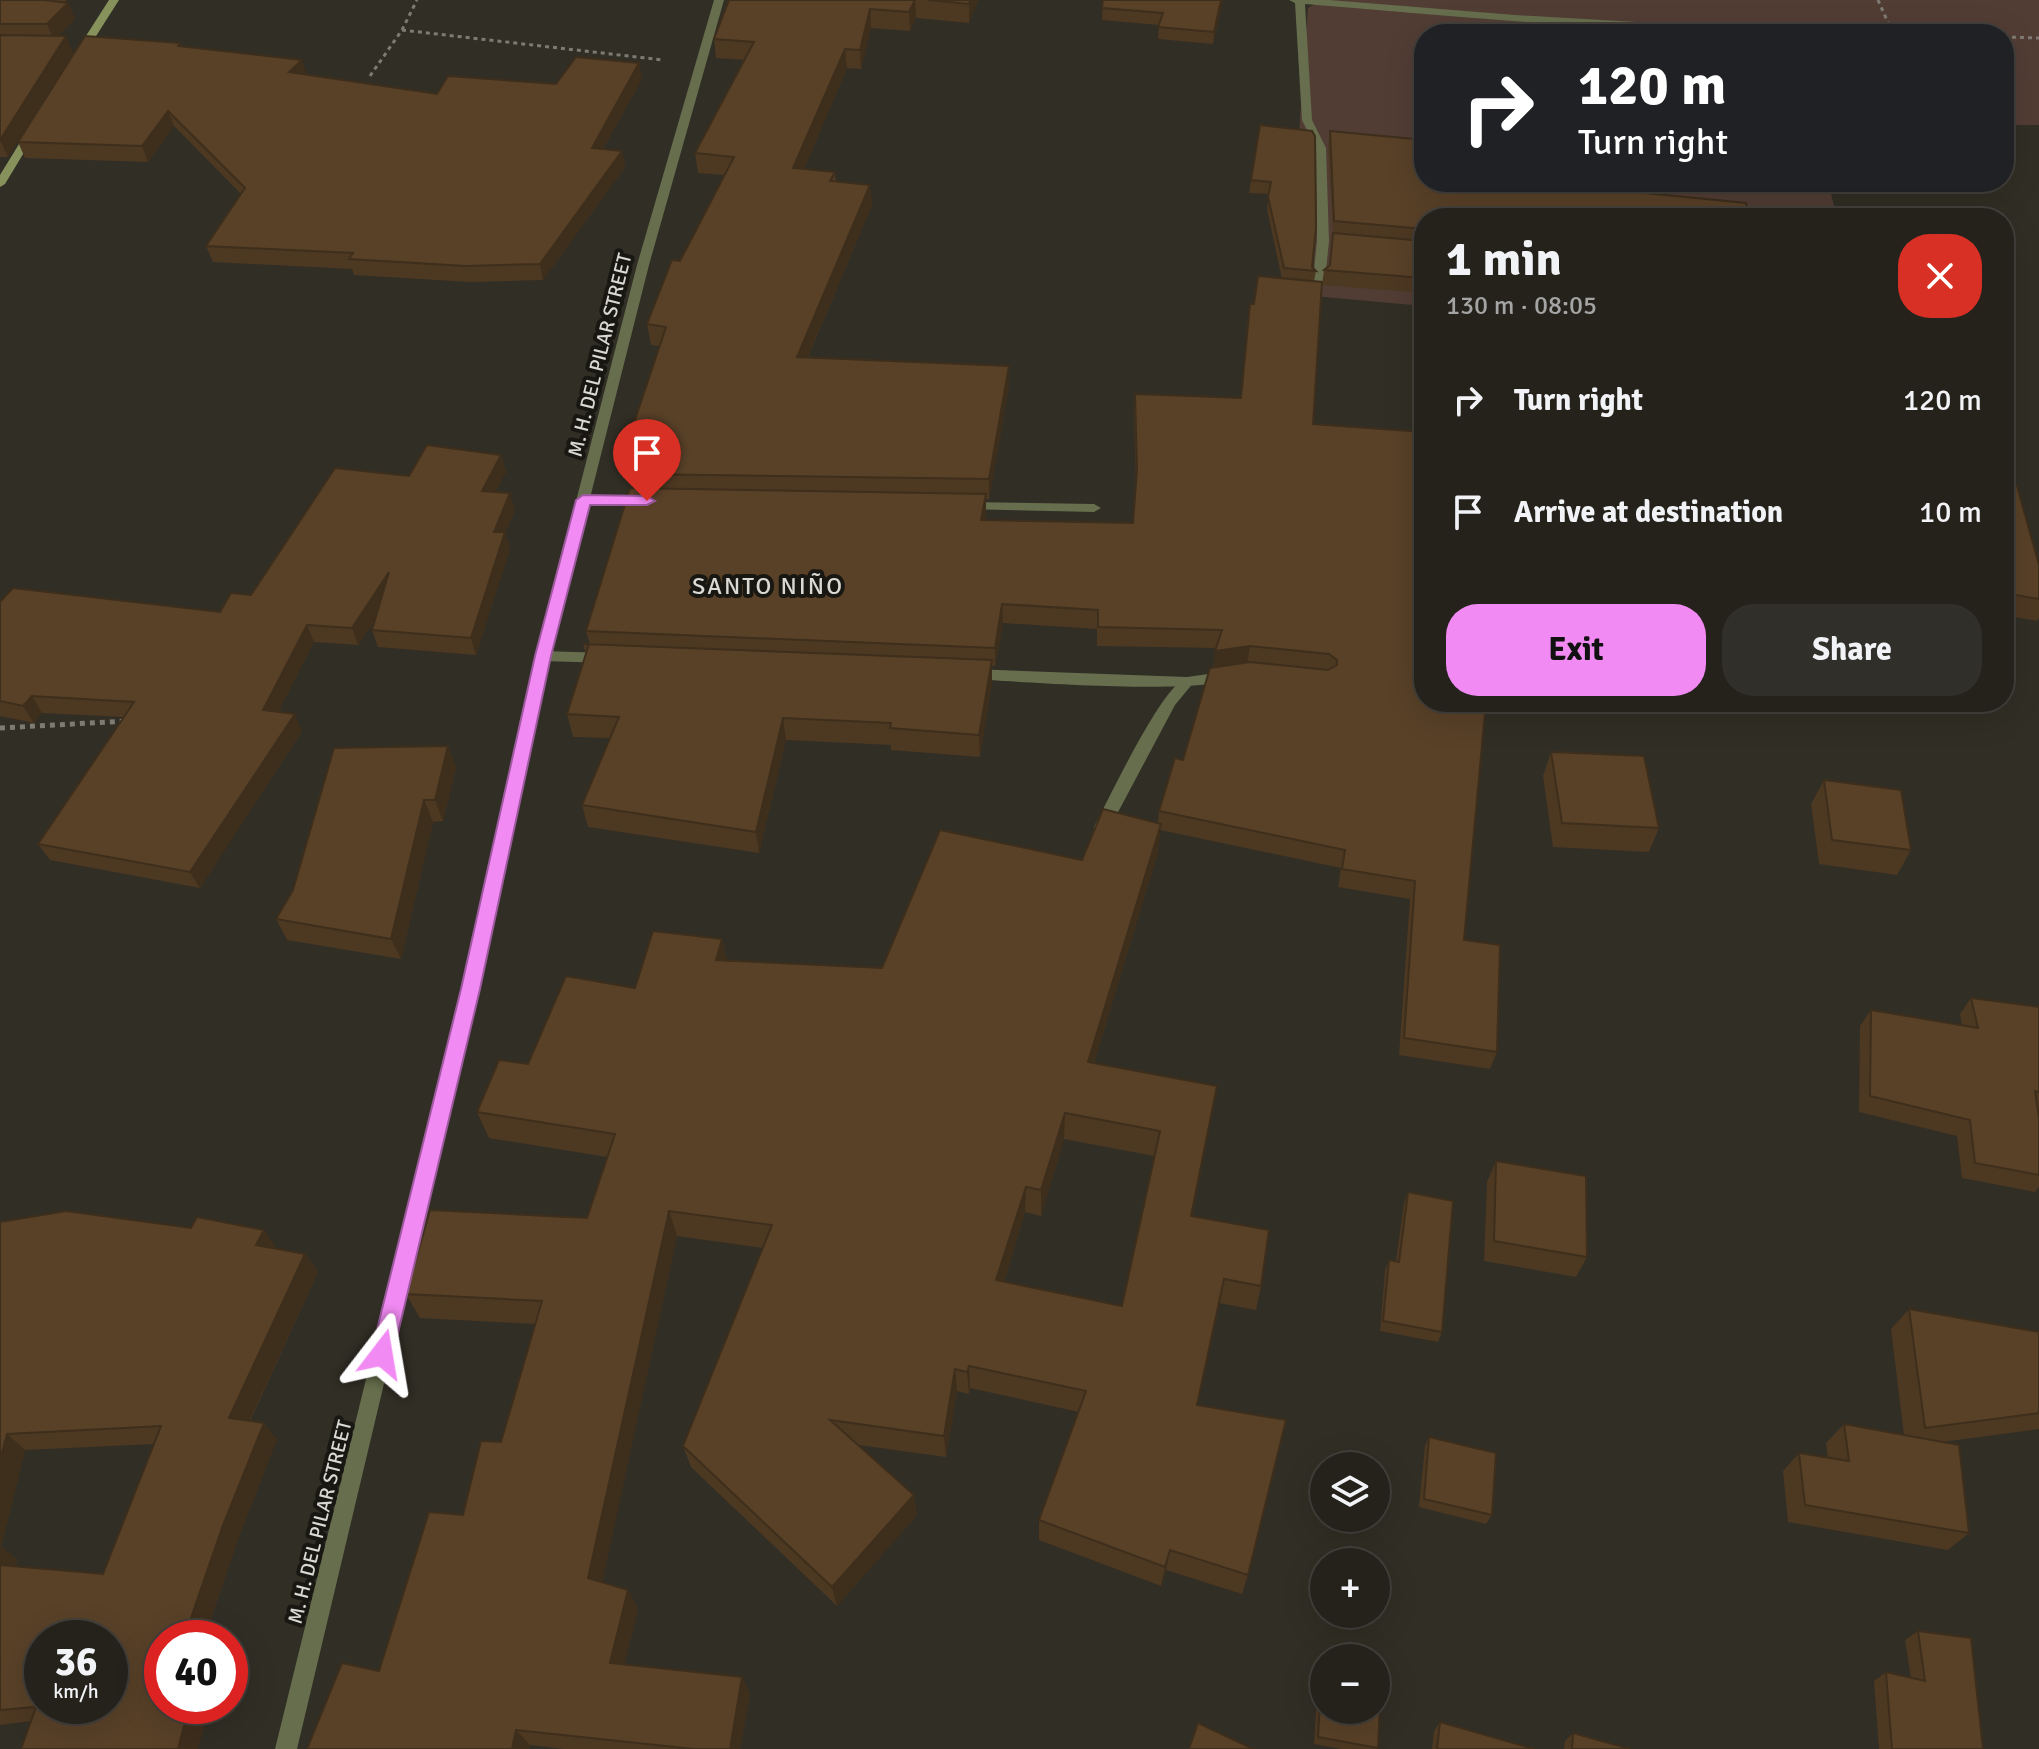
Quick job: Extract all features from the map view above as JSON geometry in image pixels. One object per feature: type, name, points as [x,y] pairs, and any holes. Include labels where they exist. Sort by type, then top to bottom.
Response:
[{"type":"main road","points":[[76,59],[114,0]]},
{"type":"main road","points":[[0,184],[38,122]]},
{"type":"street","name":"M. H. DEL PILAR STREET","points":[[286,1749],[470,989],[543,656],[643,265],[719,0]]},
{"type":"street","points":[[1319,280],[1323,241],[1321,148],[1307,120],[1297,0],[1644,24]]},
{"type":"street","points":[[69,47],[83,47]]},
{"type":"street","points":[[1315,134],[1331,135]]},
{"type":"street","points":[[1323,241],[1338,242]]},
{"type":"street","points":[[583,500],[663,501]]},
{"type":"street","points":[[950,506],[1094,508]]},
{"type":"street","points":[[543,656],[622,659]]},
{"type":"street","points":[[954,673],[1187,682],[1247,673]]},
{"type":"street","points":[[1102,827],[1169,702],[1187,682]]},
{"type":"path","points":[[370,76],[402,30],[417,0]]},
{"type":"path","points":[[1878,0],[1889,24]]},
{"type":"path","points":[[402,30],[701,64]]},
{"type":"path","points":[[2014,37],[2039,38]]},
{"type":"path","points":[[0,728],[127,721]]},
{"type":"shaded area","points":[[1322,0],[2039,0],[2039,125],[2014,125],[2014,24],[1414,24],[1414,192],[1830,192],[1834,208],[1414,208],[1414,305],[1313,296],[1317,148],[1299,134],[1308,8]]},
{"type":"building","points":[[0,0],[68,3],[47,24],[0,24]]},
{"type":"building","points":[[729,0],[915,0],[909,12],[870,9],[860,50],[845,49],[793,168],[835,172],[830,181],[870,185],[797,357],[1009,366],[989,479],[633,474],[640,451],[625,450],[666,327],[647,324],[672,260],[680,261],[734,157],[695,153],[754,42],[714,39]]},
{"type":"building","points":[[928,0],[970,0],[969,4]]},
{"type":"building","points":[[1103,0],[1221,0],[1214,32],[1158,27],[1163,13],[1102,8]]},
{"type":"building","points":[[0,35],[66,36],[0,140]]},
{"type":"building","points":[[85,36],[180,43],[178,46],[302,60],[289,72],[437,94],[448,76],[556,84],[576,57],[639,63],[592,148],[622,151],[540,264],[466,266],[349,259],[353,253],[206,246],[245,188],[168,111],[142,146],[18,142]]},
{"type":"building","points":[[1260,125],[1312,131],[1315,136],[1316,228],[1312,267],[1316,271],[1284,268],[1268,197],[1271,182],[1251,180]]},
{"type":"building","points":[[1330,131],[1414,139],[1414,192],[1635,192],[1746,203],[1747,208],[1414,208],[1414,228],[1334,221]]},
{"type":"building","points":[[1333,233],[1414,240],[1414,277],[1324,270],[1330,265]]},
{"type":"building","points":[[1258,276],[1322,282],[1313,424],[1414,431],[1414,712],[1485,712],[1464,940],[1500,945],[1497,1052],[1404,1038],[1415,881],[1342,869],[1345,850],[1159,811],[1175,758],[1183,760],[1210,668],[1250,662],[1328,670],[1337,665],[1337,660],[1329,654],[1250,646],[1215,651],[1222,630],[1098,627],[1098,610],[1002,604],[995,648],[586,631],[630,488],[986,494],[981,520],[1133,523],[1137,470],[1135,394],[1241,398],[1250,304],[1254,304]]},
{"type":"building","points":[[427,445],[501,455],[482,491],[510,493],[494,532],[505,532],[471,638],[372,630],[389,572],[352,628],[307,625],[263,710],[295,714],[190,872],[38,844],[134,702],[32,696],[23,706],[0,701],[0,602],[13,588],[220,612],[231,593],[251,595],[335,468],[409,476]]},
{"type":"building","points":[[2014,486],[2017,486],[2039,565],[2039,599],[2014,595]]},
{"type":"building","points":[[589,644],[992,660],[979,735],[890,728],[891,723],[783,718],[756,832],[582,805],[619,717],[567,714]]},
{"type":"building","points":[[448,746],[435,800],[424,800],[391,939],[276,919],[293,890],[334,748]]},
{"type":"building","points":[[1551,752],[1644,756],[1659,828],[1562,823]]},
{"type":"building","points":[[1824,780],[1901,790],[1911,850],[1832,840]]},
{"type":"building","points":[[1103,809],[1161,824],[1088,1062],[1217,1086],[1191,1216],[1269,1230],[1261,1286],[1224,1279],[1197,1405],[1286,1420],[1248,1575],[1170,1550],[1165,1567],[1039,1520],[1086,1391],[969,1366],[967,1372],[955,1369],[944,1436],[830,1420],[914,1495],[832,1587],[683,1446],[772,1225],[669,1211],[588,1578],[628,1590],[610,1663],[742,1677],[730,1749],[694,1749],[516,1730],[512,1749],[307,1749],[342,1663],[379,1671],[429,1512],[463,1515],[481,1441],[501,1442],[542,1301],[406,1294],[430,1210],[587,1218],[615,1134],[477,1112],[499,1060],[528,1064],[566,976],[635,988],[653,931],[722,939],[716,960],[882,968],[940,830],[1082,860]],"holes":[[[1065,1113],[1160,1131],[1122,1306],[996,1280],[1026,1187],[1041,1190]]]},
{"type":"building","points":[[1971,998],[2039,1007],[2039,1092],[2035,1091],[2039,1118],[2039,1175],[1975,1163],[1970,1120],[1870,1096],[1871,1010],[1978,1028]]},
{"type":"building","points":[[1496,1161],[1586,1176],[1587,1257],[1494,1241]]},
{"type":"building","points":[[1408,1192],[1453,1201],[1442,1332],[1383,1321],[1389,1260],[1399,1262]]},
{"type":"building","points":[[66,1211],[191,1228],[197,1217],[264,1230],[256,1245],[305,1254],[229,1418],[264,1423],[223,1525],[190,1620],[144,1620],[144,1724],[184,1724],[178,1749],[21,1749],[30,1724],[128,1724],[128,1620],[24,1620],[24,1708],[0,1710],[0,1565],[103,1574],[161,1426],[7,1434],[0,1460],[0,1222]]},
{"type":"building","points":[[1909,1309],[2039,1332],[2039,1413],[1925,1428]]},
{"type":"building","points":[[1844,1424],[1959,1445],[1969,1533],[1805,1505],[1799,1453],[1849,1461]]},
{"type":"building","points":[[1429,1437],[1496,1453],[1492,1515],[1424,1499]]},
{"type":"building","points":[[1918,1631],[1971,1638],[1983,1749],[1892,1749],[1886,1672],[1925,1681]]},
{"type":"building","points":[[1440,1722],[1534,1749],[1437,1749]]},
{"type":"building","points":[[1198,1723],[1253,1749],[1189,1749]]},
{"type":"building","points":[[1319,1724],[1379,1724],[1378,1748],[1318,1737]]},
{"type":"building","points":[[1573,1733],[1630,1749],[1572,1749]]},
{"type":"district","name":"SANTO NIÑO","points":[[768,586]]},
{"type":"route","points":[[382,1354],[470,989],[543,656],[583,500],[647,501]]}]
